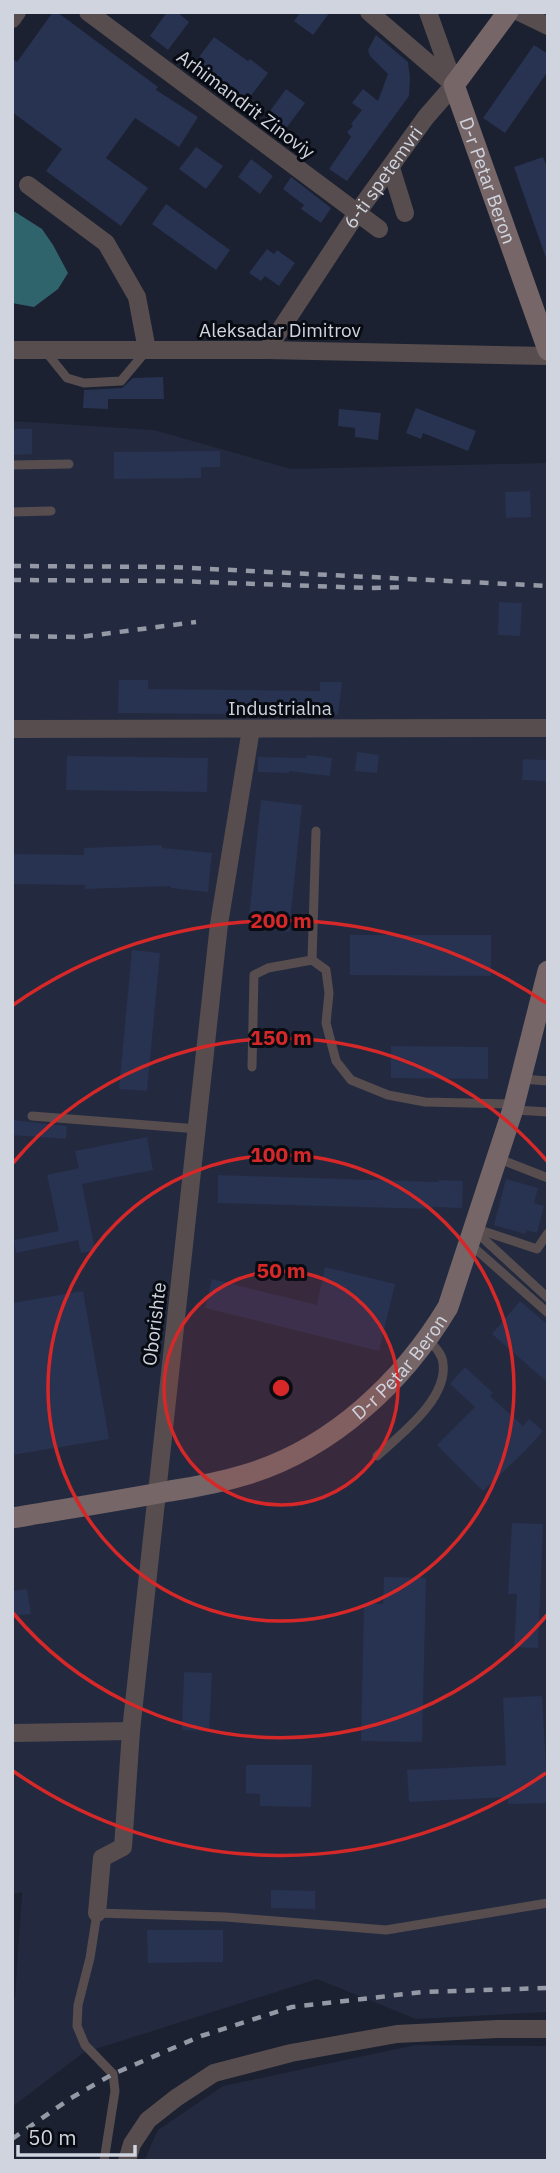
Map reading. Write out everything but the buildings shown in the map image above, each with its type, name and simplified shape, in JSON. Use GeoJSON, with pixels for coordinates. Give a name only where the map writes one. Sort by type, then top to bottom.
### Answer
{"type":"FeatureCollection","features":[{"type":"Feature","properties":{"kind":"street"},"geometry":{"type":"LineString","coordinates":[[12,19],[17,12]]}},
{"type":"Feature","properties":{"kind":"street","name":"Arhimandrit Zinoviy"},"geometry":{"type":"LineString","coordinates":[[88,12],[379,229]]}},
{"type":"Feature","properties":{"kind":"street"},"geometry":{"type":"LineString","coordinates":[[369,12],[454,85]]}},
{"type":"Feature","properties":{"kind":"street","name":"D-r Petar Beron"},"geometry":{"type":"LineString","coordinates":[[428,12],[548,350]]}},
{"type":"Feature","properties":{"kind":"street","name":"6-ti spetemvri"},"geometry":{"type":"LineString","coordinates":[[267,350],[357,213],[426,117],[454,85],[508,12]]}},
{"type":"Feature","properties":{"kind":"street"},"geometry":{"type":"LineString","coordinates":[[519,12],[548,26]]}},
{"type":"Feature","properties":{"kind":"street"},"geometry":{"type":"LineString","coordinates":[[391,168],[405,213]]}},
{"type":"Feature","properties":{"kind":"street"},"geometry":{"type":"LineString","coordinates":[[28,185],[106,243],[137,297],[147,350]]}},
{"type":"Feature","properties":{"kind":"street","name":"Aleksadar Dimitrov"},"geometry":{"type":"LineString","coordinates":[[12,350],[267,350],[548,356]]}},
{"type":"Feature","properties":{"kind":"street","name":"Industrialna"},"geometry":{"type":"LineString","coordinates":[[12,729],[548,728]]}},
{"type":"Feature","properties":{"kind":"street","name":"Oborishte"},"geometry":{"type":"LineString","coordinates":[[97,1913],[102,1858],[123,1847],[131,1731],[219,924],[250,729]]}},
{"type":"Feature","properties":{"kind":"street","name":"D-r Petar Beron"},"geometry":{"type":"LineString","coordinates":[[12,1518],[156,1494],[248,1474],[288,1459],[347,1423],[379,1393],[426,1339],[448,1307],[514,1107],[544,1000],[548,971]]}},
{"type":"Feature","properties":{"kind":"street"},"geometry":{"type":"LineString","coordinates":[[14,1733],[131,1731]]}},
{"type":"Feature","properties":{"kind":"street"},"geometry":{"type":"LineString","coordinates":[[127,2161],[132,2144],[148,2120],[214,2073],[291,2053],[397,2034],[548,2029]]}},
{"type":"Feature","properties":{"kind":"lane"},"geometry":{"type":"LineString","coordinates":[[45,350],[66,378],[84,383],[121,381],[147,350]]}},
{"type":"Feature","properties":{"kind":"lane"},"geometry":{"type":"LineString","coordinates":[[12,466],[69,464]]}},
{"type":"Feature","properties":{"kind":"lane"},"geometry":{"type":"LineString","coordinates":[[12,512],[51,511]]}},
{"type":"Feature","properties":{"kind":"lane"},"geometry":{"type":"LineString","coordinates":[[312,960],[316,831]]}},
{"type":"Feature","properties":{"kind":"lane"},"geometry":{"type":"LineString","coordinates":[[252,1067],[254,975],[268,968],[312,960],[326,970],[329,993],[326,1023],[336,1061],[351,1080],[388,1095],[425,1102],[514,1107],[548,1112]]}},
{"type":"Feature","properties":{"kind":"lane"},"geometry":{"type":"LineString","coordinates":[[521,1079],[548,1082]]}},
{"type":"Feature","properties":{"kind":"lane"},"geometry":{"type":"LineString","coordinates":[[32,1116],[198,1129]]}},
{"type":"Feature","properties":{"kind":"lane"},"geometry":{"type":"LineString","coordinates":[[498,1158],[548,1178]]}},
{"type":"Feature","properties":{"kind":"lane"},"geometry":{"type":"LineString","coordinates":[[472,1234],[537,1249],[548,1233]]}},
{"type":"Feature","properties":{"kind":"lane"},"geometry":{"type":"LineString","coordinates":[[472,1234],[548,1298]]}},
{"type":"Feature","properties":{"kind":"lane"},"geometry":{"type":"LineString","coordinates":[[472,1234],[548,1313]]}},
{"type":"Feature","properties":{"kind":"lane"},"geometry":{"type":"LineString","coordinates":[[377,1456],[425,1411],[438,1389],[443,1361],[441,1354],[426,1339]]}},
{"type":"Feature","properties":{"kind":"lane"},"geometry":{"type":"LineString","coordinates":[[104,2161],[115,2091],[113,2074],[85,2045],[77,2026],[78,2005],[90,1958],[97,1913],[226,1917],[386,1930],[548,1903]]}},
{"type":"Feature","properties":{"kind":"shaded area"},"geometry":{"type":"Polygon","coordinates":[[[12,210],[42,229],[68,273],[58,289],[34,307],[12,303],[12,210]]]}},
{"type":"Feature","properties":{"kind":"shaded area"},"geometry":{"type":"Polygon","coordinates":[[[12,421],[154,430],[291,469],[547,463],[548,2012],[416,2019],[317,1979],[83,2053],[12,2107],[12,1999],[15,1998],[22,1892],[12,1894],[12,421]]]}},
{"type":"Feature","properties":{"kind":"shaded area"},"geometry":{"type":"Polygon","coordinates":[[[415,2045],[548,2046],[548,2161],[144,2161],[158,2130],[223,2086],[415,2045]]]}},
{"type":"Feature","properties":{"kind":"railway"},"geometry":{"type":"LineString","coordinates":[[12,566],[171,567],[548,586]]}},
{"type":"Feature","properties":{"kind":"railway"},"geometry":{"type":"LineString","coordinates":[[12,580],[404,587]]}},
{"type":"Feature","properties":{"kind":"railway"},"geometry":{"type":"LineString","coordinates":[[12,636],[80,637],[196,622]]}},
{"type":"Feature","properties":{"kind":"railway"},"geometry":{"type":"LineString","coordinates":[[12,2139],[71,2098],[113,2074],[201,2036],[292,2007],[423,1992],[548,1988]]}}]}
